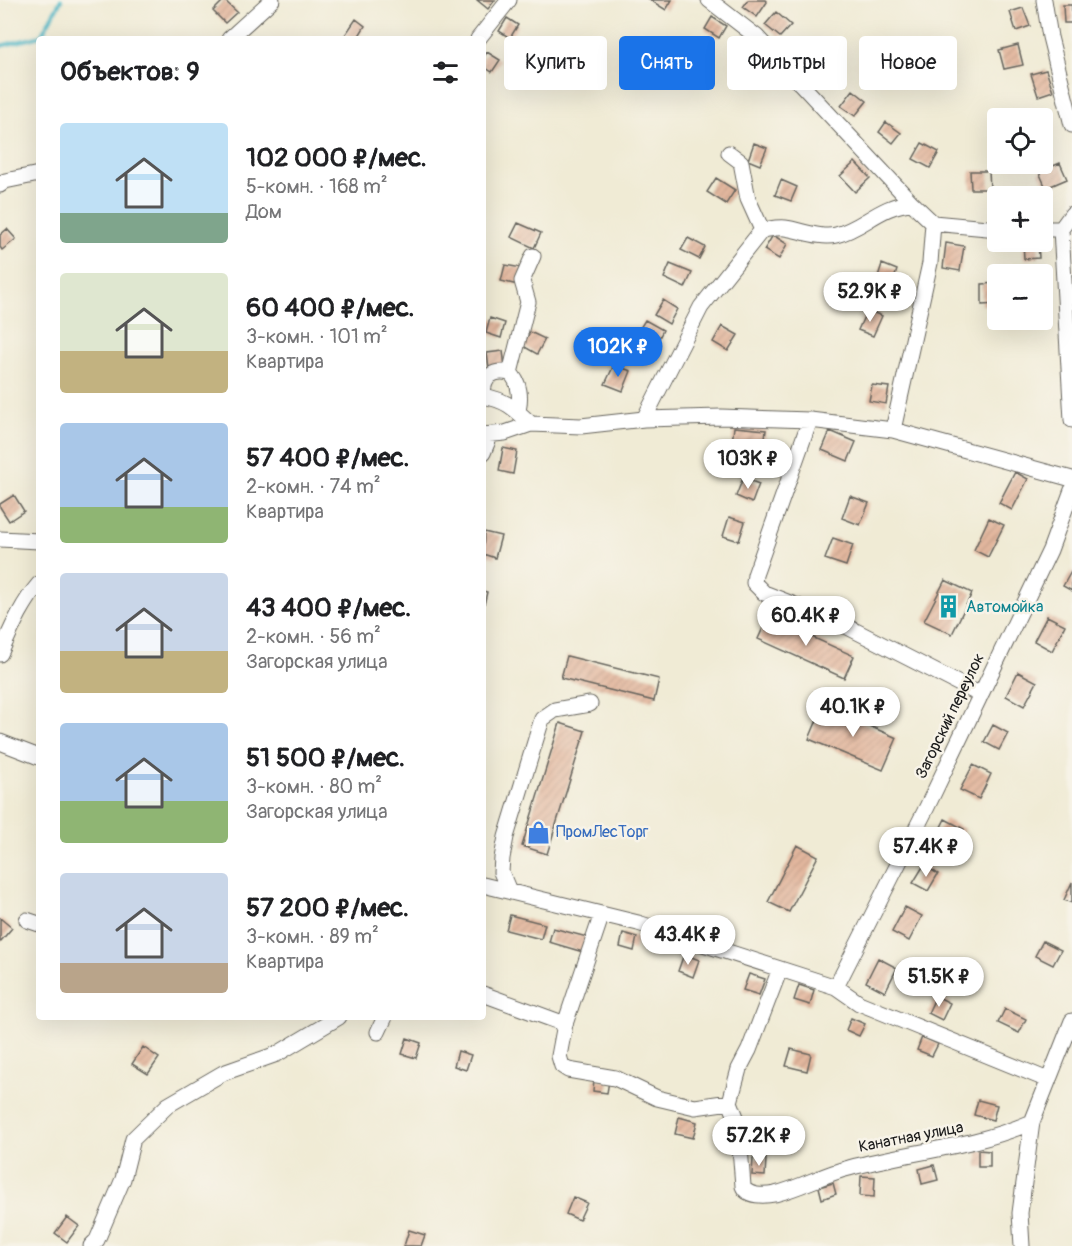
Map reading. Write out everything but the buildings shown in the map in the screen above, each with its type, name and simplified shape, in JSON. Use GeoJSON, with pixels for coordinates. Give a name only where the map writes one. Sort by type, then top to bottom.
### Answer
{"type":"FeatureCollection","features":[{"type":"Feature","properties":{"kind":"street"},"geometry":{"type":"LineString","coordinates":[[232,36],[272,0]]}},
{"type":"Feature","properties":{"kind":"street"},"geometry":{"type":"LineString","coordinates":[[480,36],[509,0]]}},
{"type":"Feature","properties":{"kind":"street"},"geometry":{"type":"LineString","coordinates":[[710,0],[757,37],[933,223],[987,228]]}},
{"type":"Feature","properties":{"kind":"street"},"geometry":{"type":"LineString","coordinates":[[1044,0],[1050,38],[1072,125]]}},
{"type":"Feature","properties":{"kind":"street"},"geometry":{"type":"LineString","coordinates":[[729,153],[741,162],[748,199],[762,230]]}},
{"type":"Feature","properties":{"kind":"street"},"geometry":{"type":"LineString","coordinates":[[0,185],[5,181],[36,175]]}},
{"type":"Feature","properties":{"kind":"street"},"geometry":{"type":"LineString","coordinates":[[644,419],[701,307],[762,230],[782,227],[816,235],[833,236],[851,230],[897,204],[912,203]]}},
{"type":"Feature","properties":{"kind":"street"},"geometry":{"type":"LineString","coordinates":[[1072,214],[1061,229],[1072,420]]}},
{"type":"Feature","properties":{"kind":"street"},"geometry":{"type":"LineString","coordinates":[[893,430],[930,263],[933,223]]}},
{"type":"Feature","properties":{"kind":"street"},"geometry":{"type":"LineString","coordinates":[[1053,229],[1061,229]]}},
{"type":"Feature","properties":{"kind":"street"},"geometry":{"type":"LineString","coordinates":[[510,373],[528,302],[522,281],[533,256]]}},
{"type":"Feature","properties":{"kind":"street"},"geometry":{"type":"LineString","coordinates":[[486,378],[492,373],[501,371],[510,373],[515,378],[520,402],[518,411]]}},
{"type":"Feature","properties":{"kind":"street"},"geometry":{"type":"LineString","coordinates":[[486,396],[502,399],[531,424]]}},
{"type":"Feature","properties":{"kind":"street"},"geometry":{"type":"LineString","coordinates":[[486,435],[505,433],[531,424],[581,426],[644,419],[721,417],[810,420],[893,430],[1072,479]]}},
{"type":"Feature","properties":{"kind":"street"},"geometry":{"type":"LineString","coordinates":[[810,420],[754,575],[754,583],[764,593],[837,622],[981,695]]}},
{"type":"Feature","properties":{"kind":"street","name":"Загорский переулок"},"geometry":{"type":"LineString","coordinates":[[836,987],[981,695],[1050,550],[1072,490]]}},
{"type":"Feature","properties":{"kind":"street"},"geometry":{"type":"LineString","coordinates":[[0,539],[36,542]]}},
{"type":"Feature","properties":{"kind":"street"},"geometry":{"type":"LineString","coordinates":[[0,654],[13,625],[36,588]]}},
{"type":"Feature","properties":{"kind":"street"},"geometry":{"type":"LineString","coordinates":[[509,891],[501,872],[504,847],[542,719],[555,710],[590,704]]}},
{"type":"Feature","properties":{"kind":"street"},"geometry":{"type":"LineString","coordinates":[[0,742],[36,756]]}},
{"type":"Feature","properties":{"kind":"street"},"geometry":{"type":"LineString","coordinates":[[486,886],[638,923],[836,987],[860,1003],[1048,1080]]}},
{"type":"Feature","properties":{"kind":"street"},"geometry":{"type":"LineString","coordinates":[[602,914],[565,1024],[559,1056],[562,1066],[568,1070],[615,1078],[657,1098],[695,1107],[730,1102],[739,1069],[749,1050],[780,969]]}},
{"type":"Feature","properties":{"kind":"street"},"geometry":{"type":"LineString","coordinates":[[486,995],[565,1024]]}},
{"type":"Feature","properties":{"kind":"street"},"geometry":{"type":"LineString","coordinates":[[91,1246],[97,1240],[123,1179],[133,1139],[168,1105],[224,1073],[278,1054],[334,1020]]}},
{"type":"Feature","properties":{"kind":"street"},"geometry":{"type":"LineString","coordinates":[[378,1032],[384,1020]]}},
{"type":"Feature","properties":{"kind":"street"},"geometry":{"type":"LineString","coordinates":[[1022,1246],[1020,1213],[1032,1122],[1072,1021]]}},
{"type":"Feature","properties":{"kind":"street","name":"Канатная улица"},"geometry":{"type":"LineString","coordinates":[[730,1102],[738,1122],[743,1186],[745,1191],[751,1194],[774,1194],[849,1168],[969,1144],[1032,1122]]}},
{"type":"Feature","properties":{"kind":"waterway"},"geometry":{"type":"LineString","coordinates":[[41,36],[61,0]]}},
{"type":"Feature","properties":{"kind":"waterway"},"geometry":{"type":"LineString","coordinates":[[0,46],[36,37]]}},
{"type":"Feature","properties":{"kind":"place","name":"Автомойка"},"geometry":{"type":"Point","coordinates":[948,607]}},
{"type":"Feature","properties":{"kind":"place","name":"ПромЛесТорг"},"geometry":{"type":"Point","coordinates":[538,832]}}]}
